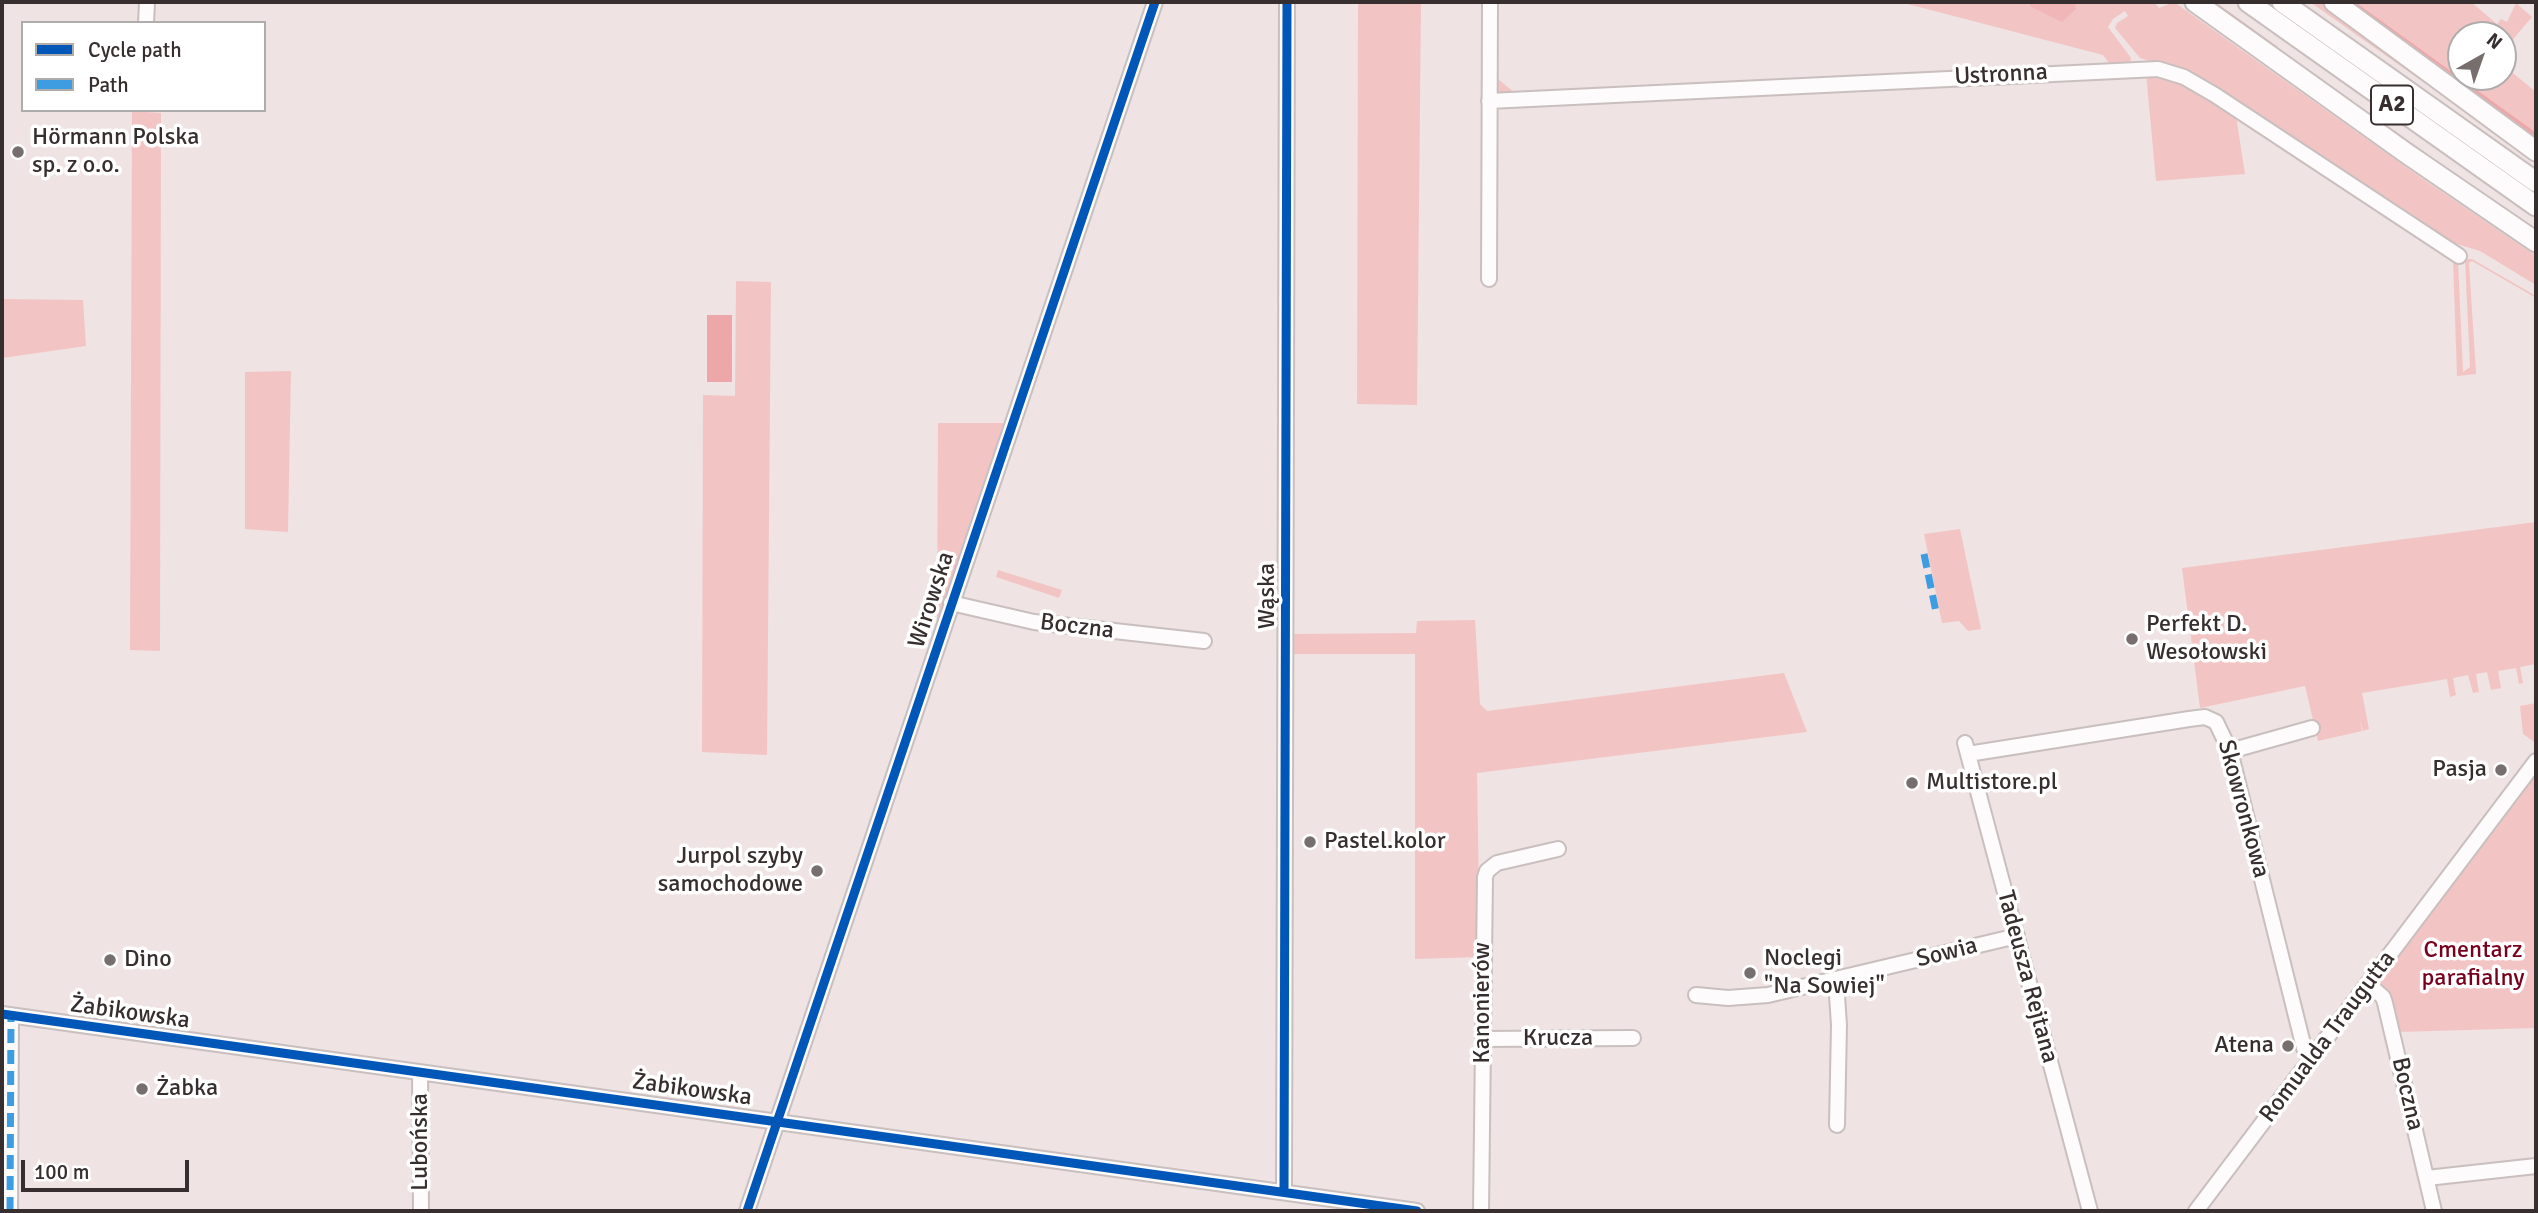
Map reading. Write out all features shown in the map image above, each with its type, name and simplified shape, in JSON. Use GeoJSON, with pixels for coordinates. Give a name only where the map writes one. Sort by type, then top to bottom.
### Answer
{"type":"FeatureCollection","features":[{"type":"Feature","properties":{"kind":"highway"},"geometry":{"type":"LineString","coordinates":[[2195,2],[2395,146],[2536,242]]}},
{"type":"Feature","properties":{"kind":"highway","name":"A2"},"geometry":{"type":"LineString","coordinates":[[2248,2],[2536,206]]}},
{"type":"Feature","properties":{"kind":"highway","name":"A2"},"geometry":{"type":"LineString","coordinates":[[2281,2],[2536,182]]}},
{"type":"Feature","properties":{"kind":"highway"},"geometry":{"type":"LineString","coordinates":[[2334,2],[2536,151]]}},
{"type":"Feature","properties":{"kind":"street"},"geometry":{"type":"LineString","coordinates":[[146,21],[147,2]]}},
{"type":"Feature","properties":{"kind":"street","name":"Wirowska"},"geometry":{"type":"LineString","coordinates":[[747,1211],[1155,2]]}},
{"type":"Feature","properties":{"kind":"street","name":"Wąska"},"geometry":{"type":"LineString","coordinates":[[1284,1192],[1287,2]]}},
{"type":"Feature","properties":{"kind":"street"},"geometry":{"type":"LineString","coordinates":[[1489,279],[1490,2]]}},
{"type":"Feature","properties":{"kind":"street","name":"Ustronna"},"geometry":{"type":"LineString","coordinates":[[1489,102],[2158,68],[2184,77],[2216,95],[2459,256]]}},
{"type":"Feature","properties":{"kind":"street","name":"Boczna"},"geometry":{"type":"LineString","coordinates":[[951,603],[1034,622],[1204,641]]}},
{"type":"Feature","properties":{"kind":"street","name":"Skowronkowa"},"geometry":{"type":"LineString","coordinates":[[1966,748],[2205,717],[2221,728],[2230,751],[2304,1048],[2312,1059]]}},
{"type":"Feature","properties":{"kind":"street"},"geometry":{"type":"LineString","coordinates":[[2230,751],[2312,728]]}},
{"type":"Feature","properties":{"kind":"street","name":"Tadeusza Rejtana"},"geometry":{"type":"LineString","coordinates":[[1966,748],[2090,1211]]}},
{"type":"Feature","properties":{"kind":"street","name":"Romualda Traugutta"},"geometry":{"type":"LineString","coordinates":[[2196,1211],[2536,761]]}},
{"type":"Feature","properties":{"kind":"street","name":"Kanonierów"},"geometry":{"type":"LineString","coordinates":[[1481,1211],[1487,871],[1497,863],[1558,849]]}},
{"type":"Feature","properties":{"kind":"street","name":"Sowia"},"geometry":{"type":"LineString","coordinates":[[1696,995],[1755,997],[1836,981],[2017,936]]}},
{"type":"Feature","properties":{"kind":"street"},"geometry":{"type":"LineString","coordinates":[[1836,981],[1839,1026],[1837,1125]]}},
{"type":"Feature","properties":{"kind":"street","name":"Boczna"},"geometry":{"type":"LineString","coordinates":[[2368,984],[2384,1000],[2434,1211]]}},
{"type":"Feature","properties":{"kind":"street"},"geometry":{"type":"LineString","coordinates":[[7,1015],[10,1211]]}},
{"type":"Feature","properties":{"kind":"street","name":"Żabikowska"},"geometry":{"type":"LineString","coordinates":[[7,1015],[1418,1211]]}},
{"type":"Feature","properties":{"kind":"street","name":"Krucza"},"geometry":{"type":"LineString","coordinates":[[1483,1039],[1633,1038]]}},
{"type":"Feature","properties":{"kind":"street","name":"Lubońska"},"geometry":{"type":"LineString","coordinates":[[420,1072],[421,1211]]}},
{"type":"Feature","properties":{"kind":"street"},"geometry":{"type":"LineString","coordinates":[[2427,1178],[2536,1166]]}},
{"type":"Feature","properties":{"kind":"green space"},"geometry":{"type":"Polygon","coordinates":[[[1358,2],[1421,2],[1417,405],[1357,404],[1358,2]]]}},
{"type":"Feature","properties":{"kind":"green space"},"geometry":{"type":"Polygon","coordinates":[[[1494,2],[1498,2],[1498,79],[1515,93],[2109,63],[2103,55],[1900,2],[2154,2],[2159,8],[2174,2],[2536,256],[2536,285],[2480,251],[2447,241],[2164,65],[2140,58],[2115,28],[2117,23],[2128,16],[2125,11],[2113,19],[2108,27],[2131,58],[2130,63],[1504,95],[1496,89],[1494,2]]]}},
{"type":"Feature","properties":{"kind":"green space"},"geometry":{"type":"Polygon","coordinates":[[[2310,2],[2324,2],[2460,99],[2531,158],[2310,2]]]}},
{"type":"Feature","properties":{"kind":"green space"},"geometry":{"type":"Polygon","coordinates":[[[2347,2],[2471,2],[2493,21],[2447,21],[2447,74],[2347,2]]]}},
{"type":"Feature","properties":{"kind":"green space"},"geometry":{"type":"Polygon","coordinates":[[[2516,3],[2532,17],[2517,35],[2517,21],[2507,21],[2516,3]]]}},
{"type":"Feature","properties":{"kind":"green space"},"geometry":{"type":"Polygon","coordinates":[[[2146,73],[2187,84],[2236,116],[2245,174],[2156,181],[2146,73]]]}},
{"type":"Feature","properties":{"kind":"green space"},"geometry":{"type":"Polygon","coordinates":[[[2517,76],[2536,92],[2536,139],[2470,91],[2517,91],[2517,76]]]}},
{"type":"Feature","properties":{"kind":"green space"},"geometry":{"type":"Polygon","coordinates":[[[132,112],[146,112],[161,113],[160,651],[130,650],[132,112]]]}},
{"type":"Feature","properties":{"kind":"green space"},"geometry":{"type":"Polygon","coordinates":[[[2337,178],[2458,262],[2463,372],[2470,367],[2465,259],[2472,259],[2536,296],[2472,261],[2469,263],[2476,374],[2457,376],[2453,259],[2333,181],[2337,178]]]}},
{"type":"Feature","properties":{"kind":"green space"},"geometry":{"type":"Polygon","coordinates":[[[736,281],[771,282],[767,755],[702,752],[703,395],[735,396],[736,281]]]}},
{"type":"Feature","properties":{"kind":"green space"},"geometry":{"type":"Polygon","coordinates":[[[2,299],[83,300],[86,346],[2,358],[2,299]]]}},
{"type":"Feature","properties":{"kind":"green space"},"geometry":{"type":"Polygon","coordinates":[[[291,371],[288,532],[245,529],[245,372],[291,371]]]}},
{"type":"Feature","properties":{"kind":"green space"},"geometry":{"type":"Polygon","coordinates":[[[938,423],[1005,423],[937,626],[938,423]]]}},
{"type":"Feature","properties":{"kind":"green space"},"geometry":{"type":"Polygon","coordinates":[[[2536,522],[2536,664],[2520,667],[2523,683],[2519,684],[2516,668],[2498,671],[2501,688],[2491,690],[2487,672],[2476,674],[2479,692],[2473,693],[2468,675],[2453,678],[2456,695],[2450,697],[2447,679],[2362,693],[2369,729],[2363,731],[2360,720],[2362,731],[2318,741],[2305,686],[2200,708],[2182,568],[2536,522]]]}},
{"type":"Feature","properties":{"kind":"green space"},"geometry":{"type":"Polygon","coordinates":[[[1960,529],[1981,629],[1968,631],[1959,621],[1942,623],[1924,534],[1960,529]]]}},
{"type":"Feature","properties":{"kind":"green space"},"geometry":{"type":"Polygon","coordinates":[[[998,570],[1062,590],[1059,598],[996,577],[998,570]]]}},
{"type":"Feature","properties":{"kind":"green space"},"geometry":{"type":"Polygon","coordinates":[[[1475,620],[1480,704],[1487,711],[1784,673],[1807,732],[1477,773],[1480,957],[1415,959],[1415,654],[1294,654],[1294,634],[1416,633],[1417,621],[1475,620]]]}},
{"type":"Feature","properties":{"kind":"green space"},"geometry":{"type":"Polygon","coordinates":[[[2536,703],[2536,743],[2523,734],[2520,706],[2536,703]]]}},
{"type":"Feature","properties":{"kind":"green space","name":"Cmentarz parafialny"},"geometry":{"type":"Polygon","coordinates":[[[2536,775],[2536,1028],[2398,1032],[2387,990],[2375,985],[2536,775]]]}},
{"type":"Feature","properties":{"kind":"shaded area"},"geometry":{"type":"Polygon","coordinates":[[[2030,2],[2074,2],[2076,9],[2062,22],[2030,6],[2030,2]]]}},
{"type":"Feature","properties":{"kind":"shaded area"},"geometry":{"type":"Polygon","coordinates":[[[707,315],[732,315],[732,382],[707,382],[707,315]]]}},
{"type":"Feature","properties":{"kind":"waterway"},"geometry":{"type":"LineString","coordinates":[[2212,2],[2276,48]]}},
{"type":"Feature","properties":{"kind":"waterway"},"geometry":{"type":"LineString","coordinates":[[2352,2],[2536,135]]}},
{"type":"Feature","properties":{"kind":"waterway"},"geometry":{"type":"LineString","coordinates":[[2390,130],[2424,154]]}},
{"type":"Feature","properties":{"kind":"marked path"},"geometry":{"type":"LineString","coordinates":[[1924,554],[1936,612]]}},
{"type":"Feature","properties":{"kind":"marked path"},"geometry":{"type":"LineString","coordinates":[[10,1211],[11,1016]]}},
{"type":"Feature","properties":{"kind":"cycle path"},"geometry":{"type":"LineString","coordinates":[[747,1211],[1155,2]]}},
{"type":"Feature","properties":{"kind":"cycle path"},"geometry":{"type":"LineString","coordinates":[[1284,1192],[1287,2]]}},
{"type":"Feature","properties":{"kind":"cycle path"},"geometry":{"type":"LineString","coordinates":[[2,1014],[1417,1211]]}},
{"type":"Feature","properties":{"kind":"place","name":"Hörmann Polska sp. z o.o."},"geometry":{"type":"Point","coordinates":[18,152]}},
{"type":"Feature","properties":{"kind":"place","name":"Perfekt D. Wesołowski"},"geometry":{"type":"Point","coordinates":[2132,639]}},
{"type":"Feature","properties":{"kind":"place","name":"Pasja"},"geometry":{"type":"Point","coordinates":[2501,770]}},
{"type":"Feature","properties":{"kind":"place","name":"Multistore.pl"},"geometry":{"type":"Point","coordinates":[1912,783]}},
{"type":"Feature","properties":{"kind":"place","name":"Pastel.kolor"},"geometry":{"type":"Point","coordinates":[1310,842]}},
{"type":"Feature","properties":{"kind":"place","name":"Jurpol szyby samochodowe"},"geometry":{"type":"Point","coordinates":[817,871]}},
{"type":"Feature","properties":{"kind":"place","name":"Dino"},"geometry":{"type":"Point","coordinates":[110,960]}},
{"type":"Feature","properties":{"kind":"place","name":"Noclegi \"Na Sowiej\""},"geometry":{"type":"Point","coordinates":[1750,973]}},
{"type":"Feature","properties":{"kind":"place","name":"Atena"},"geometry":{"type":"Point","coordinates":[2288,1046]}},
{"type":"Feature","properties":{"kind":"place","name":"Żabka"},"geometry":{"type":"Point","coordinates":[142,1089]}}]}
